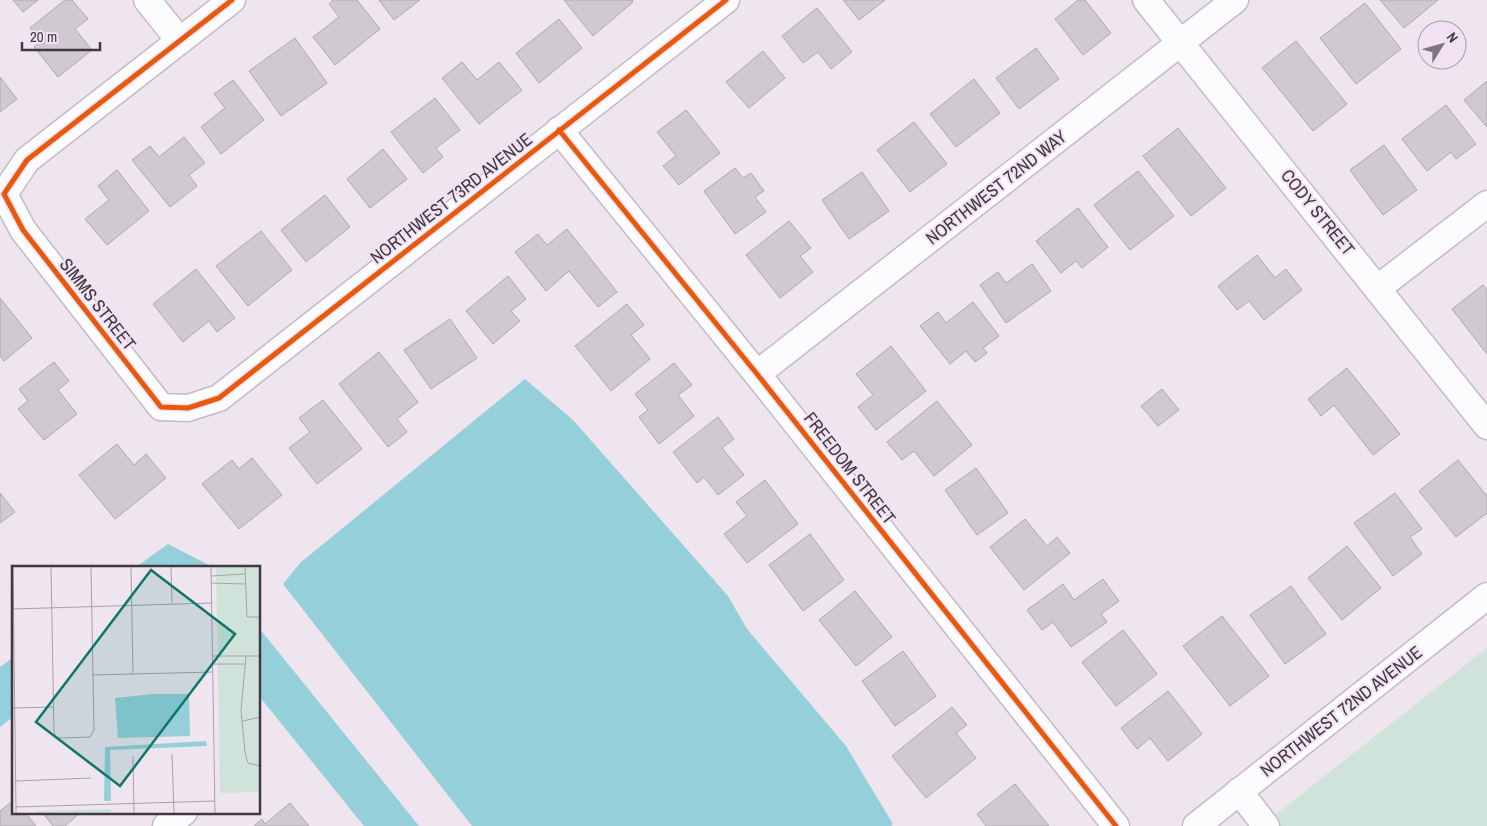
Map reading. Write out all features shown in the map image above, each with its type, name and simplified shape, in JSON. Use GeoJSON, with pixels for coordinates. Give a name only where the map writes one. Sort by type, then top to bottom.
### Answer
{"type":"FeatureCollection","features":[{"type":"Feature","properties":{"kind":"street"},"geometry":{"type":"LineString","coordinates":[[146,0],[180,41],[232,0]]}},
{"type":"Feature","properties":{"kind":"street","name":"NORTHWEST 73RD AVENUE"},"geometry":{"type":"LineString","coordinates":[[188,408],[219,398],[726,0]]}},
{"type":"Feature","properties":{"kind":"street","name":"CODY STREET"},"geometry":{"type":"LineString","coordinates":[[1146,0],[1182,42],[1487,426]]}},
{"type":"Feature","properties":{"kind":"street","name":"NORTHWEST 72ND WAY"},"geometry":{"type":"LineString","coordinates":[[758,374],[1235,0]]}},
{"type":"Feature","properties":{"kind":"street","name":"SIMMS STREET"},"geometry":{"type":"LineString","coordinates":[[180,41],[27,160],[4,194],[23,230],[161,407],[188,408]]}},
{"type":"Feature","properties":{"kind":"street","name":"FREEDOM STREET"},"geometry":{"type":"LineString","coordinates":[[559,130],[758,374],[1116,826]]}},
{"type":"Feature","properties":{"kind":"street"},"geometry":{"type":"LineString","coordinates":[[1378,288],[1487,204]]}},
{"type":"Feature","properties":{"kind":"street","name":"NORTHWEST 72ND AVENUE"},"geometry":{"type":"LineString","coordinates":[[1196,826],[1487,596]]}},
{"type":"Feature","properties":{"kind":"street"},"geometry":{"type":"LineString","coordinates":[[1239,791],[1266,826]]}},
{"type":"Feature","properties":{"kind":"street"},"geometry":{"type":"LineString","coordinates":[[166,826],[181,814]]}},
{"type":"Feature","properties":{"kind":"green space"},"geometry":{"type":"Polygon","coordinates":[[[1487,648],[1487,826],[1261,826],[1284,808],[1487,648]]]}},
{"type":"Feature","properties":{"kind":"water"},"geometry":{"type":"Polygon","coordinates":[[[525,379],[573,420],[728,596],[747,629],[846,746],[893,824],[891,826],[472,826],[283,584],[300,563],[525,379]]]}},
{"type":"Feature","properties":{"kind":"water"},"geometry":{"type":"Polygon","coordinates":[[[168,544],[208,566],[137,566],[168,544]]]}},
{"type":"Feature","properties":{"kind":"water"},"geometry":{"type":"Polygon","coordinates":[[[260,629],[419,826],[364,826],[260,697],[260,629]]]}},
{"type":"Feature","properties":{"kind":"water"},"geometry":{"type":"Polygon","coordinates":[[[12,658],[12,718],[0,727],[0,667],[12,658]]]}},
{"type":"Feature","properties":{"kind":"building"},"geometry":{"type":"Polygon","coordinates":[[[13,0],[38,0],[23,12],[13,0]]]}},
{"type":"Feature","properties":{"kind":"building"},"geometry":{"type":"Polygon","coordinates":[[[65,0],[72,0],[88,19],[75,29],[92,50],[58,77],[34,47],[41,42],[30,28],[65,0]]]}},
{"type":"Feature","properties":{"kind":"building"},"geometry":{"type":"Polygon","coordinates":[[[333,0],[357,0],[380,29],[335,65],[313,37],[339,17],[329,4],[333,0]]]}},
{"type":"Feature","properties":{"kind":"building"},"geometry":{"type":"Polygon","coordinates":[[[379,0],[420,0],[394,20],[379,0]]]}},
{"type":"Feature","properties":{"kind":"building"},"geometry":{"type":"Polygon","coordinates":[[[564,0],[632,0],[633,2],[593,36],[564,0]]]}},
{"type":"Feature","properties":{"kind":"building"},"geometry":{"type":"Polygon","coordinates":[[[843,0],[885,0],[859,20],[843,0]]]}},
{"type":"Feature","properties":{"kind":"building"},"geometry":{"type":"Polygon","coordinates":[[[1078,0],[1085,0],[1111,33],[1083,55],[1055,19],[1078,0]]]}},
{"type":"Feature","properties":{"kind":"building"},"geometry":{"type":"Polygon","coordinates":[[[1380,0],[1438,0],[1404,28],[1380,0]]]}},
{"type":"Feature","properties":{"kind":"building"},"geometry":{"type":"Polygon","coordinates":[[[1365,3],[1401,49],[1356,84],[1320,38],[1365,3]]]}},
{"type":"Feature","properties":{"kind":"building"},"geometry":{"type":"Polygon","coordinates":[[[817,8],[852,52],[831,69],[818,52],[803,63],[782,36],[817,8]]]}},
{"type":"Feature","properties":{"kind":"building"},"geometry":{"type":"Polygon","coordinates":[[[559,19],[582,48],[539,83],[516,53],[559,19]]]}},
{"type":"Feature","properties":{"kind":"building"},"geometry":{"type":"Polygon","coordinates":[[[295,38],[327,83],[281,116],[249,71],[295,38]]]}},
{"type":"Feature","properties":{"kind":"building"},"geometry":{"type":"Polygon","coordinates":[[[1296,41],[1347,104],[1313,131],[1262,68],[1296,41]]]}},
{"type":"Feature","properties":{"kind":"building"},"geometry":{"type":"Polygon","coordinates":[[[1036,48],[1059,79],[1019,109],[996,78],[1036,48]]]}},
{"type":"Feature","properties":{"kind":"building"},"geometry":{"type":"Polygon","coordinates":[[[763,51],[785,78],[749,108],[726,82],[763,51]]]}},
{"type":"Feature","properties":{"kind":"building"},"geometry":{"type":"Polygon","coordinates":[[[462,62],[477,80],[499,62],[522,90],[479,124],[442,78],[462,62]]]}},
{"type":"Feature","properties":{"kind":"building"},"geometry":{"type":"Polygon","coordinates":[[[0,77],[17,99],[0,112],[0,77]]]}},
{"type":"Feature","properties":{"kind":"building"},"geometry":{"type":"Polygon","coordinates":[[[974,79],[1000,113],[956,147],[930,114],[974,79]]]}},
{"type":"Feature","properties":{"kind":"building"},"geometry":{"type":"Polygon","coordinates":[[[233,80],[264,120],[221,154],[201,127],[225,108],[214,94],[233,80]]]}},
{"type":"Feature","properties":{"kind":"building"},"geometry":{"type":"Polygon","coordinates":[[[1487,81],[1487,127],[1464,100],[1487,81]]]}},
{"type":"Feature","properties":{"kind":"building"},"geometry":{"type":"Polygon","coordinates":[[[435,98],[460,130],[436,148],[443,157],[423,173],[391,132],[435,98]]]}},
{"type":"Feature","properties":{"kind":"building"},"geometry":{"type":"Polygon","coordinates":[[[1446,105],[1476,144],[1456,159],[1451,152],[1427,171],[1402,139],[1446,105]]]}},
{"type":"Feature","properties":{"kind":"building"},"geometry":{"type":"Polygon","coordinates":[[[686,110],[720,153],[679,185],[663,166],[676,156],[657,132],[686,110]]]}},
{"type":"Feature","properties":{"kind":"building"},"geometry":{"type":"Polygon","coordinates":[[[914,122],[947,164],[910,192],[877,150],[914,122]]]}},
{"type":"Feature","properties":{"kind":"building"},"geometry":{"type":"Polygon","coordinates":[[[1178,128],[1226,188],[1191,216],[1143,156],[1178,128]]]}},
{"type":"Feature","properties":{"kind":"building"},"geometry":{"type":"Polygon","coordinates":[[[184,137],[205,163],[189,175],[197,186],[170,207],[132,160],[150,146],[159,157],[184,137]]]}},
{"type":"Feature","properties":{"kind":"building"},"geometry":{"type":"Polygon","coordinates":[[[1384,145],[1417,190],[1383,215],[1350,170],[1384,145]]]}},
{"type":"Feature","properties":{"kind":"building"},"geometry":{"type":"Polygon","coordinates":[[[383,149],[407,179],[370,208],[347,179],[383,149]]]}},
{"type":"Feature","properties":{"kind":"building"},"geometry":{"type":"Polygon","coordinates":[[[735,168],[743,178],[751,173],[764,191],[755,197],[766,212],[735,234],[704,191],[735,168]]]}},
{"type":"Feature","properties":{"kind":"building"},"geometry":{"type":"Polygon","coordinates":[[[117,170],[149,211],[107,245],[85,219],[109,200],[98,186],[117,170]]]}},
{"type":"Feature","properties":{"kind":"building"},"geometry":{"type":"Polygon","coordinates":[[[1138,171],[1174,216],[1130,250],[1094,205],[1138,171]]]}},
{"type":"Feature","properties":{"kind":"building"},"geometry":{"type":"Polygon","coordinates":[[[862,172],[889,211],[849,239],[822,200],[862,172]]]}},
{"type":"Feature","properties":{"kind":"building"},"geometry":{"type":"Polygon","coordinates":[[[325,195],[350,227],[306,262],[281,230],[325,195]]]}},
{"type":"Feature","properties":{"kind":"building"},"geometry":{"type":"Polygon","coordinates":[[[1078,208],[1108,247],[1082,268],[1076,261],[1061,273],[1036,241],[1078,208]]]}},
{"type":"Feature","properties":{"kind":"building"},"geometry":{"type":"Polygon","coordinates":[[[789,221],[811,248],[800,256],[813,272],[780,298],[746,255],[789,221]]]}},
{"type":"Feature","properties":{"kind":"building"},"geometry":{"type":"Polygon","coordinates":[[[567,229],[617,292],[598,307],[569,271],[546,291],[515,252],[538,234],[547,245],[567,229]]]}},
{"type":"Feature","properties":{"kind":"building"},"geometry":{"type":"Polygon","coordinates":[[[261,231],[292,270],[248,306],[216,266],[261,231]]]}},
{"type":"Feature","properties":{"kind":"building"},"geometry":{"type":"Polygon","coordinates":[[[1257,255],[1275,278],[1286,269],[1302,290],[1264,320],[1249,301],[1237,310],[1218,286],[1257,255]]]}},
{"type":"Feature","properties":{"kind":"building"},"geometry":{"type":"Polygon","coordinates":[[[1032,264],[1051,291],[1006,323],[980,285],[998,272],[1006,283],[1032,264]]]}},
{"type":"Feature","properties":{"kind":"building"},"geometry":{"type":"Polygon","coordinates":[[[196,269],[235,318],[217,332],[209,321],[183,342],[153,304],[196,269]]]}},
{"type":"Feature","properties":{"kind":"building"},"geometry":{"type":"Polygon","coordinates":[[[508,276],[526,299],[511,311],[520,321],[493,344],[466,311],[508,276]]]}},
{"type":"Feature","properties":{"kind":"building"},"geometry":{"type":"Polygon","coordinates":[[[1483,285],[1487,290],[1487,354],[1452,309],[1483,285]]]}},
{"type":"Feature","properties":{"kind":"building"},"geometry":{"type":"Polygon","coordinates":[[[0,298],[32,338],[4,361],[0,356],[0,298]]]}},
{"type":"Feature","properties":{"kind":"building"},"geometry":{"type":"Polygon","coordinates":[[[973,302],[999,336],[983,348],[987,353],[975,362],[966,351],[950,364],[920,326],[938,312],[946,323],[973,302]]]}},
{"type":"Feature","properties":{"kind":"building"},"geometry":{"type":"Polygon","coordinates":[[[627,304],[644,325],[631,335],[650,359],[611,391],[575,346],[627,304]]]}},
{"type":"Feature","properties":{"kind":"building"},"geometry":{"type":"Polygon","coordinates":[[[450,319],[477,358],[431,389],[404,350],[450,319]]]}},
{"type":"Feature","properties":{"kind":"building"},"geometry":{"type":"Polygon","coordinates":[[[891,346],[926,391],[876,430],[858,407],[873,395],[856,374],[891,346]]]}},
{"type":"Feature","properties":{"kind":"building"},"geometry":{"type":"Polygon","coordinates":[[[379,352],[418,402],[397,419],[407,432],[388,447],[339,384],[379,352]]]}},
{"type":"Feature","properties":{"kind":"building"},"geometry":{"type":"Polygon","coordinates":[[[54,362],[69,381],[58,390],[77,414],[44,440],[18,409],[28,401],[19,389],[54,362]]]}},
{"type":"Feature","properties":{"kind":"building"},"geometry":{"type":"Polygon","coordinates":[[[674,363],[692,385],[678,395],[694,416],[659,444],[639,417],[648,410],[635,394],[674,363]]]}},
{"type":"Feature","properties":{"kind":"building"},"geometry":{"type":"Polygon","coordinates":[[[1347,368],[1400,434],[1373,455],[1334,405],[1321,416],[1308,399],[1347,368]]]}},
{"type":"Feature","properties":{"kind":"building"},"geometry":{"type":"Polygon","coordinates":[[[1162,389],[1179,410],[1158,426],[1141,406],[1162,389]]]}},
{"type":"Feature","properties":{"kind":"building"},"geometry":{"type":"Polygon","coordinates":[[[323,400],[362,449],[317,484],[289,448],[310,432],[299,418],[323,400]]]}},
{"type":"Feature","properties":{"kind":"building"},"geometry":{"type":"Polygon","coordinates":[[[937,401],[972,445],[934,476],[914,451],[902,460],[887,442],[937,401]]]}},
{"type":"Feature","properties":{"kind":"building"},"geometry":{"type":"Polygon","coordinates":[[[718,417],[734,439],[722,448],[744,475],[718,495],[704,477],[697,483],[673,452],[718,417]]]}},
{"type":"Feature","properties":{"kind":"building"},"geometry":{"type":"Polygon","coordinates":[[[117,444],[134,465],[146,454],[166,478],[115,519],[79,475],[117,444]]]}},
{"type":"Feature","properties":{"kind":"building"},"geometry":{"type":"Polygon","coordinates":[[[252,458],[282,495],[239,529],[202,484],[232,460],[239,469],[252,458]]]}},
{"type":"Feature","properties":{"kind":"building"},"geometry":{"type":"Polygon","coordinates":[[[1458,460],[1487,496],[1487,513],[1456,537],[1419,491],[1458,460]]]}},
{"type":"Feature","properties":{"kind":"building"},"geometry":{"type":"Polygon","coordinates":[[[976,468],[1008,513],[977,535],[945,490],[976,468]]]}},
{"type":"Feature","properties":{"kind":"building"},"geometry":{"type":"Polygon","coordinates":[[[765,480],[798,524],[747,563],[724,534],[747,516],[736,502],[765,480]]]}},
{"type":"Feature","properties":{"kind":"building"},"geometry":{"type":"Polygon","coordinates":[[[0,493],[15,512],[0,523],[0,493]]]}},
{"type":"Feature","properties":{"kind":"building"},"geometry":{"type":"Polygon","coordinates":[[[1395,493],[1422,529],[1410,537],[1422,554],[1393,576],[1354,523],[1395,493]]]}},
{"type":"Feature","properties":{"kind":"building"},"geometry":{"type":"Polygon","coordinates":[[[1025,519],[1047,546],[1057,537],[1070,553],[1024,590],[990,547],[1025,519]]]}},
{"type":"Feature","properties":{"kind":"building"},"geometry":{"type":"Polygon","coordinates":[[[810,534],[844,580],[803,611],[769,565],[810,534]]]}},
{"type":"Feature","properties":{"kind":"building"},"geometry":{"type":"Polygon","coordinates":[[[1347,546],[1381,588],[1342,620],[1308,578],[1347,546]]]}},
{"type":"Feature","properties":{"kind":"building"},"geometry":{"type":"Polygon","coordinates":[[[1103,579],[1119,601],[1101,614],[1107,622],[1071,647],[1053,622],[1042,630],[1027,610],[1063,584],[1074,600],[1103,579]]]}},
{"type":"Feature","properties":{"kind":"building"},"geometry":{"type":"Polygon","coordinates":[[[1291,586],[1326,634],[1285,664],[1250,615],[1291,586]]]}},
{"type":"Feature","properties":{"kind":"building"},"geometry":{"type":"Polygon","coordinates":[[[855,591],[892,637],[856,666],[819,620],[855,591]]]}},
{"type":"Feature","properties":{"kind":"building"},"geometry":{"type":"Polygon","coordinates":[[[1222,616],[1269,676],[1230,706],[1183,646],[1222,616]]]}},
{"type":"Feature","properties":{"kind":"building"},"geometry":{"type":"Polygon","coordinates":[[[1123,630],[1157,674],[1116,706],[1082,662],[1123,630]]]}},
{"type":"Feature","properties":{"kind":"building"},"geometry":{"type":"Polygon","coordinates":[[[903,651],[936,696],[895,726],[862,681],[903,651]]]}},
{"type":"Feature","properties":{"kind":"building"},"geometry":{"type":"Polygon","coordinates":[[[1168,691],[1202,734],[1168,761],[1150,738],[1137,749],[1121,728],[1168,691]]]}},
{"type":"Feature","properties":{"kind":"building"},"geometry":{"type":"Polygon","coordinates":[[[952,707],[967,725],[956,733],[976,758],[926,798],[892,756],[952,707]]]}},
{"type":"Feature","properties":{"kind":"building"},"geometry":{"type":"Polygon","coordinates":[[[1015,784],[1049,826],[986,826],[977,814],[1015,784]]]}},
{"type":"Feature","properties":{"kind":"building"},"geometry":{"type":"Polygon","coordinates":[[[12,802],[12,814],[27,814],[36,826],[0,826],[0,811],[12,802]]]}},
{"type":"Feature","properties":{"kind":"building"},"geometry":{"type":"Polygon","coordinates":[[[290,803],[309,826],[254,826],[262,819],[265,824],[290,803]]]}},
{"type":"Feature","properties":{"kind":"building"},"geometry":{"type":"Polygon","coordinates":[[[44,814],[79,814],[65,826],[53,826],[44,814]]]}},
{"type":"Feature","properties":{"kind":"cycle path"},"geometry":{"type":"LineString","coordinates":[[232,0],[27,160],[4,194],[23,230],[161,407],[188,408],[219,398],[726,0]]}},
{"type":"Feature","properties":{"kind":"cycle path"},"geometry":{"type":"LineString","coordinates":[[559,130],[757,374],[1116,826]]}}]}
